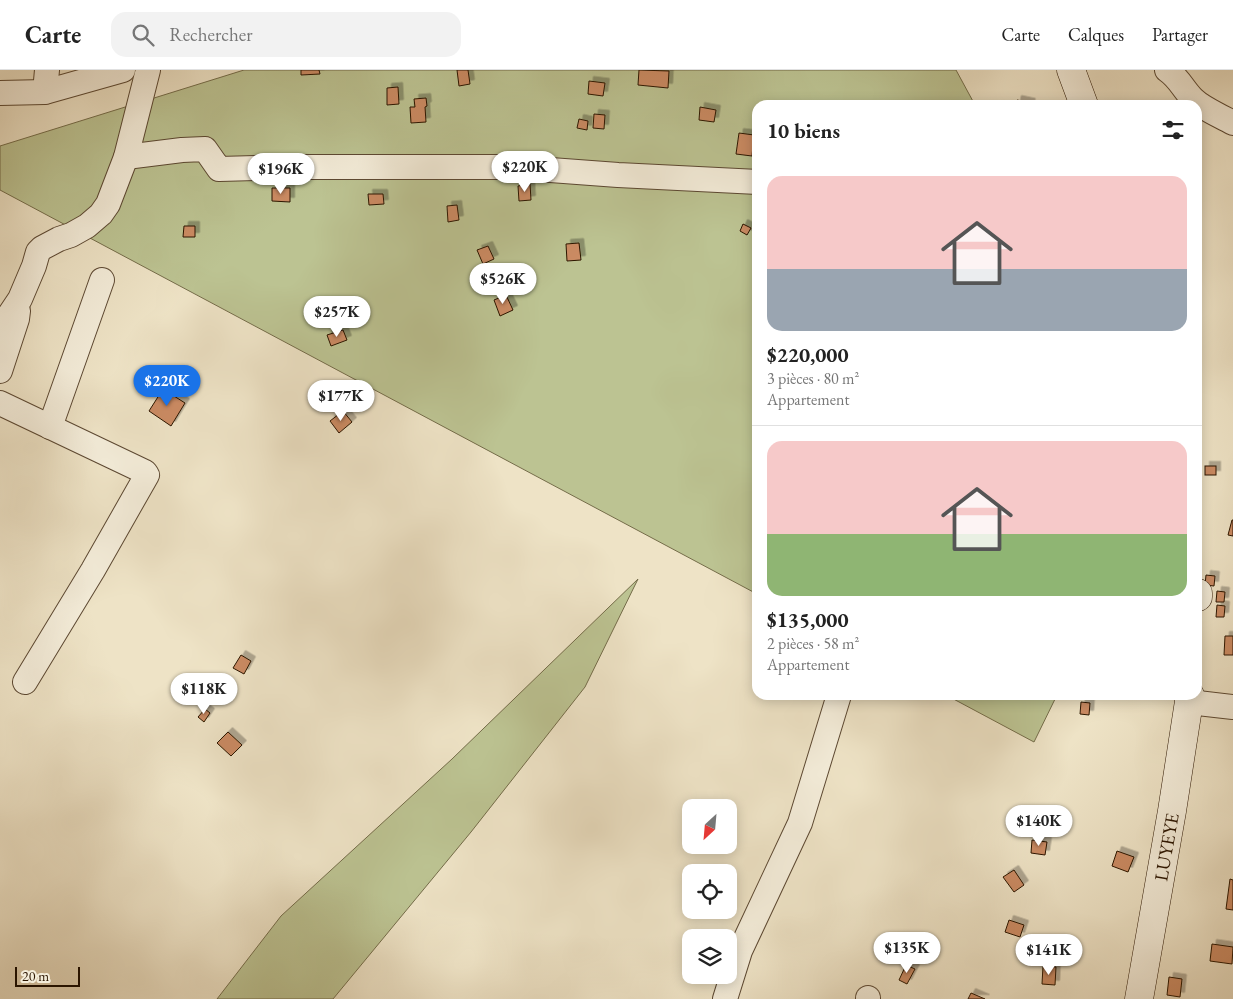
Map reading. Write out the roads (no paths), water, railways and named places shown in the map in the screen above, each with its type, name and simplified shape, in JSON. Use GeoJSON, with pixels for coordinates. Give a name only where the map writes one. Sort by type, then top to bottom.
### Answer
{"type":"FeatureCollection","features":[{"type":"Feature","properties":{"kind":"street"},"geometry":{"type":"LineString","coordinates":[[0,93],[46,81],[123,70]]}},
{"type":"Feature","properties":{"kind":"street"},"geometry":{"type":"LineString","coordinates":[[0,329],[20,299],[38,252],[42,248],[87,226],[101,214],[108,204],[126,157],[148,70]]}},
{"type":"Feature","properties":{"kind":"street"},"geometry":{"type":"LineString","coordinates":[[1071,70],[1082,100]]}},
{"type":"Feature","properties":{"kind":"street"},"geometry":{"type":"LineString","coordinates":[[1167,70],[1175,76],[1195,100]]}},
{"type":"Feature","properties":{"kind":"street"},"geometry":{"type":"LineString","coordinates":[[1202,106],[1233,123]]}},
{"type":"Feature","properties":{"kind":"street"},"geometry":{"type":"LineString","coordinates":[[126,157],[204,149],[219,169],[287,167],[510,168],[752,182]]}},
{"type":"Feature","properties":{"kind":"street"},"geometry":{"type":"LineString","coordinates":[[50,427],[102,280]]}},
{"type":"Feature","properties":{"kind":"street"},"geometry":{"type":"LineString","coordinates":[[0,371],[20,299]]}},
{"type":"Feature","properties":{"kind":"street"},"geometry":{"type":"LineString","coordinates":[[0,403],[141,470],[147,475],[94,570],[25,682]]}},
{"type":"Feature","properties":{"kind":"street"},"geometry":{"type":"LineString","coordinates":[[725,999],[740,951],[800,823],[837,700]]}},
{"type":"Feature","properties":{"kind":"street","name":"LUYEYE"},"geometry":{"type":"LineString","coordinates":[[1139,999],[1189,700]]}},
{"type":"Feature","properties":{"kind":"street"},"geometry":{"type":"LineString","coordinates":[[1194,700],[1233,707]]}}]}
